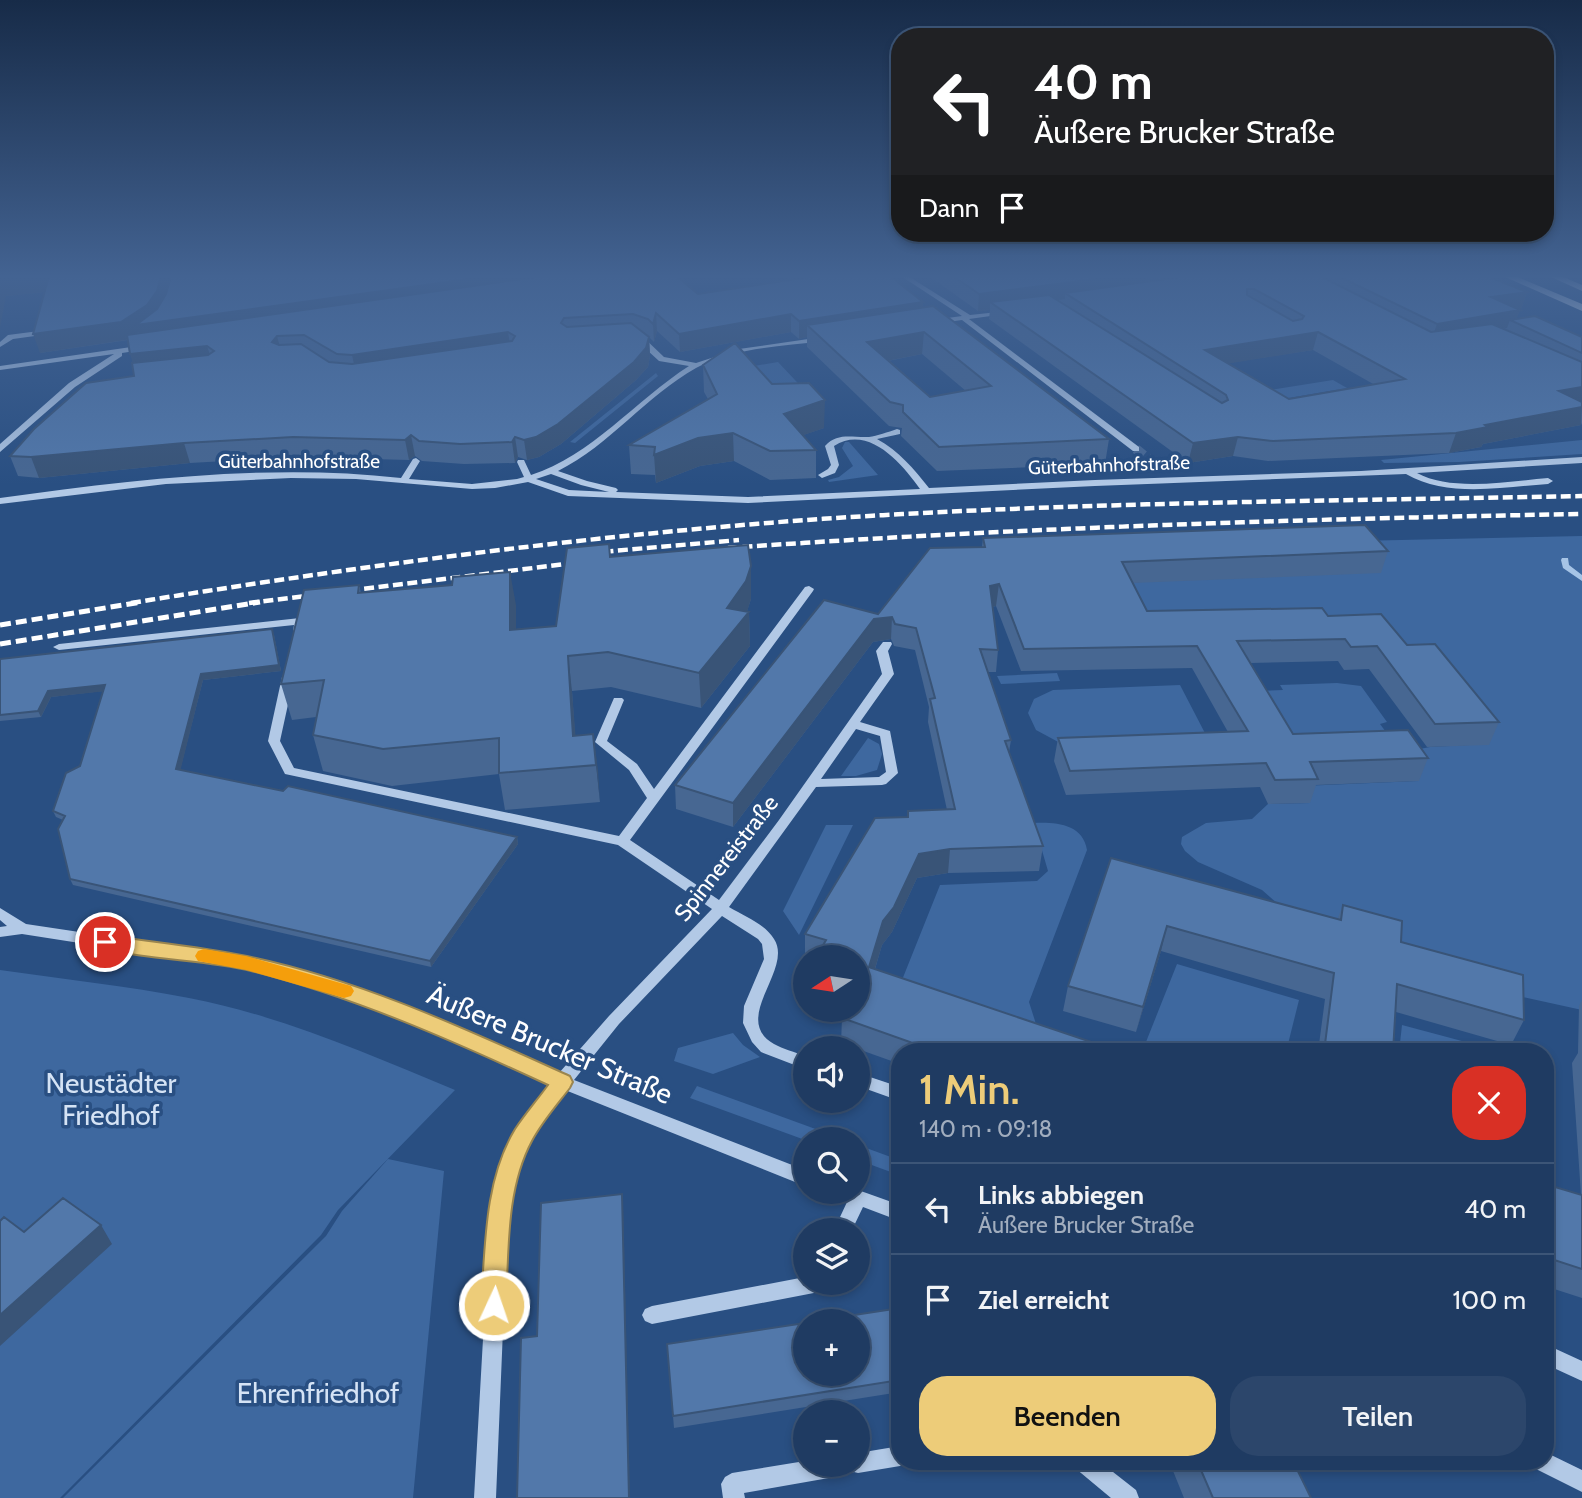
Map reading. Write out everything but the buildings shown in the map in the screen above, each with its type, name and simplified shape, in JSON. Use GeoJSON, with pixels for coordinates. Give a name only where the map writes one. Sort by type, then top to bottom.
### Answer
{"type":"FeatureCollection","features":[{"type":"Feature","properties":{"kind":"street"},"geometry":{"type":"LineString","coordinates":[[0,449],[72,385],[132,346]]}},
{"type":"Feature","properties":{"kind":"street"},"geometry":{"type":"LineString","coordinates":[[0,368],[146,346]]}},
{"type":"Feature","properties":{"kind":"street"},"geometry":{"type":"LineString","coordinates":[[649,346],[662,359],[695,365]]}},
{"type":"Feature","properties":{"kind":"street"},"geometry":{"type":"LineString","coordinates":[[522,465],[530,479],[553,471],[586,453],[653,396],[695,365],[734,353],[779,346]]}},
{"type":"Feature","properties":{"kind":"street"},"geometry":{"type":"LineString","coordinates":[[1002,346],[1136,449]]}},
{"type":"Feature","properties":{"kind":"street"},"geometry":{"type":"LineString","coordinates":[[72,385],[90,385]]}},
{"type":"Feature","properties":{"kind":"street"},"geometry":{"type":"LineString","coordinates":[[822,475],[832,471],[835,465],[829,446],[833,442],[897,432]]}},
{"type":"Feature","properties":{"kind":"street"},"geometry":{"type":"LineString","coordinates":[[872,438],[889,450],[926,491]]}},
{"type":"Feature","properties":{"kind":"street","name":"Güterbahnhofstraße"},"geometry":{"type":"LineString","coordinates":[[0,501],[241,477],[333,475],[476,486],[530,479],[541,486],[568,493],[748,500],[1408,471],[1582,460]]}},
{"type":"Feature","properties":{"kind":"street"},"geometry":{"type":"LineString","coordinates":[[404,480],[416,461]]}},
{"type":"Feature","properties":{"kind":"street","name":"Güterbahnhofstraße"},"geometry":{"type":"LineString","coordinates":[[522,465],[638,495]]}},
{"type":"Feature","properties":{"kind":"street"},"geometry":{"type":"LineString","coordinates":[[1408,471],[1416,478],[1446,485],[1548,481]]}},
{"type":"Feature","properties":{"kind":"street"},"geometry":{"type":"LineString","coordinates":[[622,841],[809,589]]}},
{"type":"Feature","properties":{"kind":"street"},"geometry":{"type":"LineString","coordinates":[[59,647],[300,621],[274,741],[289,771],[622,841],[755,929],[769,943],[768,968],[751,1006],[751,1023],[758,1038],[767,1048],[793,1059]]}},
{"type":"Feature","properties":{"kind":"street","name":"Spinnereistraße"},"geometry":{"type":"LineString","coordinates":[[485,1498],[498,1233],[508,1173],[523,1136],[562,1082],[614,1020],[721,908],[888,674],[882,651],[887,644]]}},
{"type":"Feature","properties":{"kind":"street"},"geometry":{"type":"LineString","coordinates":[[618,700],[601,742],[634,767],[654,798]]}},
{"type":"Feature","properties":{"kind":"street"},"geometry":{"type":"LineString","coordinates":[[812,783],[882,781],[892,773],[886,734],[853,724]]}},
{"type":"Feature","properties":{"kind":"street","name":"Äußere Brucker Straße"},"geometry":{"type":"LineString","coordinates":[[0,913],[22,929]]}},
{"type":"Feature","properties":{"kind":"street","name":"Äußere Brucker Straße"},"geometry":{"type":"LineString","coordinates":[[0,932],[22,929],[246,963],[302,977],[441,1026],[562,1082],[793,1173]]}},
{"type":"Feature","properties":{"kind":"street"},"geometry":{"type":"LineString","coordinates":[[870,1084],[891,1091]]}},
{"type":"Feature","properties":{"kind":"street"},"geometry":{"type":"LineString","coordinates":[[870,1202],[891,1210]]}},
{"type":"Feature","properties":{"kind":"street"},"geometry":{"type":"LineString","coordinates":[[652,1315],[793,1288]]}},
{"type":"Feature","properties":{"kind":"street"},"geometry":{"type":"LineString","coordinates":[[1554,1358],[1582,1371]]}},
{"type":"Feature","properties":{"kind":"street"},"geometry":{"type":"LineString","coordinates":[[870,1461],[891,1458]]}},
{"type":"Feature","properties":{"kind":"street"},"geometry":{"type":"LineString","coordinates":[[1554,1467],[1582,1481]]}},
{"type":"Feature","properties":{"kind":"street"},"geometry":{"type":"LineString","coordinates":[[1093,1470],[1128,1498]]}},
{"type":"Feature","properties":{"kind":"street"},"geometry":{"type":"LineString","coordinates":[[734,1498],[732,1484],[793,1474]]}},
{"type":"Feature","properties":{"kind":"green space"},"geometry":{"type":"Polygon","coordinates":[[[778,362],[811,397],[778,399],[754,366],[778,362]]]}},
{"type":"Feature","properties":{"kind":"green space"},"geometry":{"type":"Polygon","coordinates":[[[656,373],[658,376],[575,443],[570,442],[656,373]]]}},
{"type":"Feature","properties":{"kind":"green space"},"geometry":{"type":"Polygon","coordinates":[[[1333,380],[1347,388],[1271,401],[1258,392],[1333,380]]]}},
{"type":"Feature","properties":{"kind":"green space"},"geometry":{"type":"Polygon","coordinates":[[[1582,440],[1582,454],[1459,462],[1384,463],[1381,460],[1582,440]]]}},
{"type":"Feature","properties":{"kind":"green space"},"geometry":{"type":"Polygon","coordinates":[[[845,442],[849,442],[878,475],[829,482],[828,480],[839,477],[853,466],[842,448],[845,442]]]}},
{"type":"Feature","properties":{"kind":"green space"},"geometry":{"type":"Polygon","coordinates":[[[1582,536],[1582,1010],[1390,968],[1288,913],[1262,890],[1198,862],[1185,851],[1181,844],[1182,837],[1206,823],[1252,819],[1268,804],[1310,803],[1302,786],[1418,781],[1399,753],[1430,747],[1489,744],[1427,667],[1142,633],[1118,583],[1380,572],[1355,541],[1582,536]]]}},
{"type":"Feature","properties":{"kind":"green space"},"geometry":{"type":"Polygon","coordinates":[[[1057,673],[1060,681],[1001,684],[997,676],[1057,673]]]}},
{"type":"Feature","properties":{"kind":"green space"},"geometry":{"type":"Polygon","coordinates":[[[1337,683],[1361,686],[1387,722],[1380,724],[1397,747],[1292,750],[1256,691],[1283,690],[1280,685],[1337,683]]]}},
{"type":"Feature","properties":{"kind":"green space"},"geometry":{"type":"Polygon","coordinates":[[[1180,685],[1207,737],[1062,744],[1036,730],[1028,713],[1034,699],[1053,690],[1180,685]]]}},
{"type":"Feature","properties":{"kind":"green space"},"geometry":{"type":"Polygon","coordinates":[[[868,738],[879,744],[882,754],[877,770],[856,776],[841,776],[868,738]]]}},
{"type":"Feature","properties":{"kind":"green space"},"geometry":{"type":"Polygon","coordinates":[[[1034,823],[1067,826],[1080,835],[1087,850],[1029,1002],[1036,1024],[902,980],[940,885],[1037,881],[1048,871],[1034,823]]]}},
{"type":"Feature","properties":{"kind":"green space"},"geometry":{"type":"Polygon","coordinates":[[[826,825],[853,825],[799,935],[783,911],[826,825]]]}},
{"type":"Feature","properties":{"kind":"green space"},"geometry":{"type":"Polygon","coordinates":[[[1177,964],[1299,1000],[1288,1043],[1146,1043],[1177,964]]]}},
{"type":"Feature","properties":{"kind":"green space","name":"Neustädter Friedhof"},"geometry":{"type":"Polygon","coordinates":[[[0,970],[142,990],[224,1006],[324,1037],[455,1090],[338,1210],[321,1235],[60,1498],[0,1498],[0,970]]]}},
{"type":"Feature","properties":{"kind":"green space"},"geometry":{"type":"Polygon","coordinates":[[[1402,1025],[1469,1043],[1400,1043],[1402,1025]]]}},
{"type":"Feature","properties":{"kind":"green space"},"geometry":{"type":"Polygon","coordinates":[[[733,1033],[743,1045],[760,1057],[713,1074],[674,1061],[678,1048],[733,1033]]]}},
{"type":"Feature","properties":{"kind":"green space"},"geometry":{"type":"Polygon","coordinates":[[[697,1086],[810,1127],[793,1127],[793,1136],[690,1098],[697,1086]]]}},
{"type":"Feature","properties":{"kind":"green space"},"geometry":{"type":"Polygon","coordinates":[[[870,1149],[891,1157],[891,1172],[870,1164],[870,1149]]]}},
{"type":"Feature","properties":{"kind":"green space","name":"Ehrenfriedhof"},"geometry":{"type":"Polygon","coordinates":[[[388,1159],[444,1171],[413,1498],[63,1498],[326,1236],[342,1211],[388,1159]]]}},
{"type":"Feature","properties":{"kind":"waterway"},"geometry":{"type":"LineString","coordinates":[[1565,560],[1566,566],[1582,579]]}},
{"type":"Feature","properties":{"kind":"tunnel"},"geometry":{"type":"LineString","coordinates":[[1136,449],[1155,465]]}},
{"type":"Feature","properties":{"kind":"railway"},"geometry":{"type":"LineString","coordinates":[[131,603],[475,553],[821,519],[1106,506],[1582,496]]}},
{"type":"Feature","properties":{"kind":"railway"},"geometry":{"type":"LineString","coordinates":[[728,548],[1155,525],[1582,514]]}},
{"type":"Feature","properties":{"kind":"railway"},"geometry":{"type":"LineString","coordinates":[[589,553],[739,540]]}},
{"type":"Feature","properties":{"kind":"railway"},"geometry":{"type":"LineString","coordinates":[[249,603],[582,562]]}},
{"type":"Feature","properties":{"kind":"railway"},"geometry":{"type":"LineString","coordinates":[[0,625],[142,602]]}},
{"type":"Feature","properties":{"kind":"railway"},"geometry":{"type":"LineString","coordinates":[[0,644],[260,602]]}},
{"type":"Feature","properties":{"kind":"slow traffic"},"geometry":{"type":"LineString","coordinates":[[204,956],[302,977],[344,991]]}},
{"type":"Feature","properties":{"kind":"route"},"geometry":{"type":"LineString","coordinates":[[105,942],[246,963],[302,977],[441,1026],[562,1082],[523,1136],[508,1173],[498,1233],[494,1305]]}}]}
